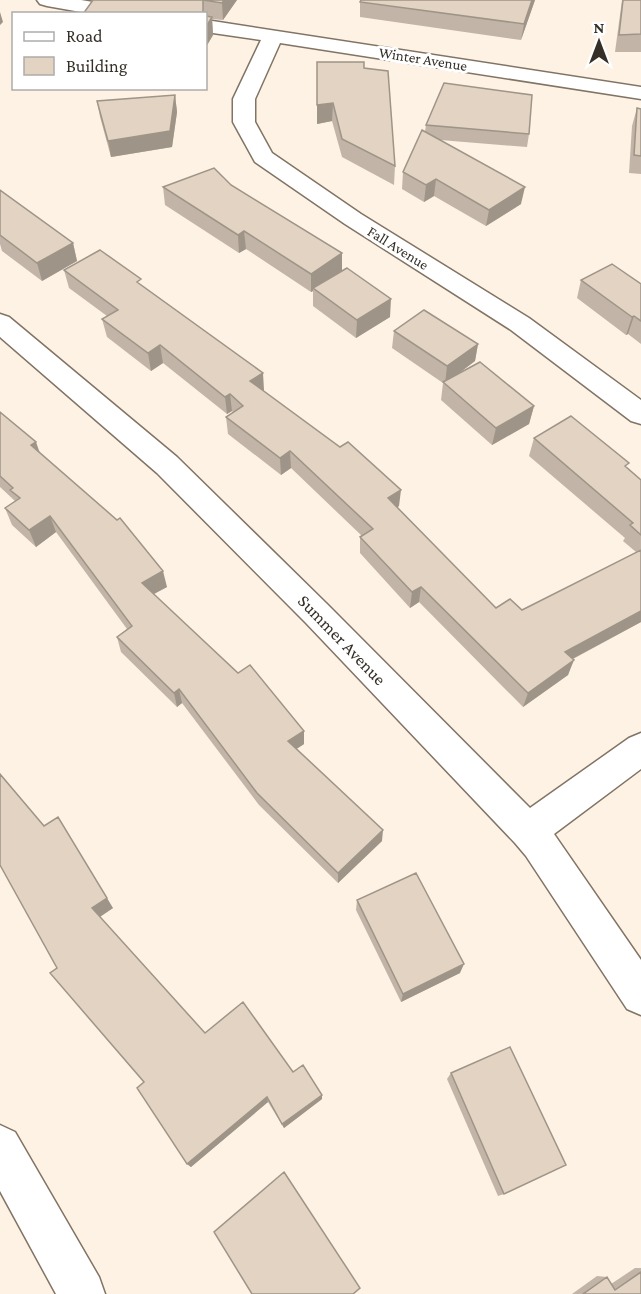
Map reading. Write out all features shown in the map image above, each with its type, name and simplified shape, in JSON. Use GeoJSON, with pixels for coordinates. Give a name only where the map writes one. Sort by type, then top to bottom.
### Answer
{"type":"FeatureCollection","features":[{"type":"Feature","properties":{"kind":"street"},"geometry":{"type":"LineString","coordinates":[[49,0],[118,12]]}},
{"type":"Feature","properties":{"kind":"street","name":"Winter Avenue"},"geometry":{"type":"LineString","coordinates":[[207,26],[641,93]]}},
{"type":"Feature","properties":{"kind":"street","name":"Fall Avenue"},"geometry":{"type":"LineString","coordinates":[[273,36],[244,99],[244,122],[263,157],[352,219],[520,324],[641,414]]}},
{"type":"Feature","properties":{"kind":"street","name":"Summer Avenue"},"geometry":{"type":"LineString","coordinates":[[0,323],[167,465],[317,614],[528,831],[539,843],[641,995]]}},
{"type":"Feature","properties":{"kind":"street"},"geometry":{"type":"LineString","coordinates":[[528,831],[641,749]]}},
{"type":"Feature","properties":{"kind":"street"},"geometry":{"type":"LineString","coordinates":[[0,1147],[82,1294]]}},
{"type":"Feature","properties":{"kind":"building"},"geometry":{"type":"Polygon","coordinates":[[[93,0],[203,0],[203,12],[84,12],[93,0]]]}},
{"type":"Feature","properties":{"kind":"building"},"geometry":{"type":"Polygon","coordinates":[[[203,0],[224,0],[222,3],[203,0]]]}},
{"type":"Feature","properties":{"kind":"building"},"geometry":{"type":"Polygon","coordinates":[[[361,0],[532,0],[524,24],[360,2],[361,0]]]}},
{"type":"Feature","properties":{"kind":"building"},"geometry":{"type":"Polygon","coordinates":[[[623,0],[641,0],[641,34],[619,35],[623,0]]]}},
{"type":"Feature","properties":{"kind":"building"},"geometry":{"type":"Polygon","coordinates":[[[207,16],[212,17],[207,25],[207,16]]]}},
{"type":"Feature","properties":{"kind":"building"},"geometry":{"type":"Polygon","coordinates":[[[317,62],[364,62],[364,68],[388,71],[395,166],[342,139],[333,103],[317,105],[317,62]]]}},
{"type":"Feature","properties":{"kind":"building"},"geometry":{"type":"Polygon","coordinates":[[[444,83],[532,95],[529,134],[426,125],[444,83]]]}},
{"type":"Feature","properties":{"kind":"building"},"geometry":{"type":"Polygon","coordinates":[[[175,95],[170,131],[108,141],[97,101],[175,95]]]}},
{"type":"Feature","properties":{"kind":"building"},"geometry":{"type":"Polygon","coordinates":[[[637,108],[641,109],[641,156],[634,155],[637,108]]]}},
{"type":"Feature","properties":{"kind":"building"},"geometry":{"type":"Polygon","coordinates":[[[422,130],[525,187],[489,210],[436,179],[426,185],[403,172],[422,130]]]}},
{"type":"Feature","properties":{"kind":"building"},"geometry":{"type":"Polygon","coordinates":[[[214,168],[231,185],[342,253],[311,274],[244,231],[238,235],[163,187],[214,168]]]}},
{"type":"Feature","properties":{"kind":"building"},"geometry":{"type":"Polygon","coordinates":[[[0,190],[73,243],[37,263],[0,235],[0,190]]]}},
{"type":"Feature","properties":{"kind":"building"},"geometry":{"type":"Polygon","coordinates":[[[100,250],[141,279],[137,282],[263,373],[250,381],[340,447],[348,442],[401,490],[388,498],[496,608],[510,599],[522,610],[641,550],[641,611],[565,652],[574,660],[528,693],[421,587],[412,592],[360,537],[373,529],[290,451],[280,458],[226,417],[243,406],[230,394],[225,397],[160,345],[148,353],[102,319],[118,310],[64,270],[100,250]]]}},
{"type":"Feature","properties":{"kind":"building"},"geometry":{"type":"Polygon","coordinates":[[[612,264],[641,284],[641,321],[581,280],[612,264]]]}},
{"type":"Feature","properties":{"kind":"building"},"geometry":{"type":"Polygon","coordinates":[[[347,268],[391,299],[357,320],[313,288],[347,268]]]}},
{"type":"Feature","properties":{"kind":"building"},"geometry":{"type":"Polygon","coordinates":[[[424,310],[478,344],[447,366],[394,331],[424,310]]]}},
{"type":"Feature","properties":{"kind":"building"},"geometry":{"type":"Polygon","coordinates":[[[480,362],[534,406],[496,428],[443,382],[480,362]]]}},
{"type":"Feature","properties":{"kind":"building"},"geometry":{"type":"Polygon","coordinates":[[[0,412],[36,442],[31,445],[117,520],[120,518],[163,571],[142,583],[238,673],[250,665],[304,731],[288,741],[383,830],[338,873],[257,793],[179,689],[174,693],[117,637],[132,626],[50,516],[29,530],[5,508],[20,498],[10,490],[13,488],[0,476],[0,412]]]}},
{"type":"Feature","properties":{"kind":"building"},"geometry":{"type":"Polygon","coordinates":[[[571,416],[629,463],[625,466],[641,480],[641,535],[630,525],[633,523],[534,438],[571,416]]]}},
{"type":"Feature","properties":{"kind":"building"},"geometry":{"type":"Polygon","coordinates":[[[0,774],[44,826],[58,817],[107,898],[92,908],[205,1033],[243,1002],[293,1072],[303,1065],[322,1095],[282,1124],[267,1097],[187,1164],[137,1088],[144,1082],[50,973],[57,968],[0,865],[0,774]]]}},
{"type":"Feature","properties":{"kind":"building"},"geometry":{"type":"Polygon","coordinates":[[[416,873],[464,964],[403,994],[357,900],[416,873]]]}},
{"type":"Feature","properties":{"kind":"building"},"geometry":{"type":"Polygon","coordinates":[[[510,1047],[566,1165],[504,1194],[451,1073],[510,1047]]]}},
{"type":"Feature","properties":{"kind":"building"},"geometry":{"type":"Polygon","coordinates":[[[284,1172],[360,1288],[353,1294],[252,1294],[214,1232],[284,1172]]]}},
{"type":"Feature","properties":{"kind":"building"},"geometry":{"type":"Polygon","coordinates":[[[641,1272],[641,1294],[583,1294],[607,1277],[615,1290],[641,1272]]]}}]}
